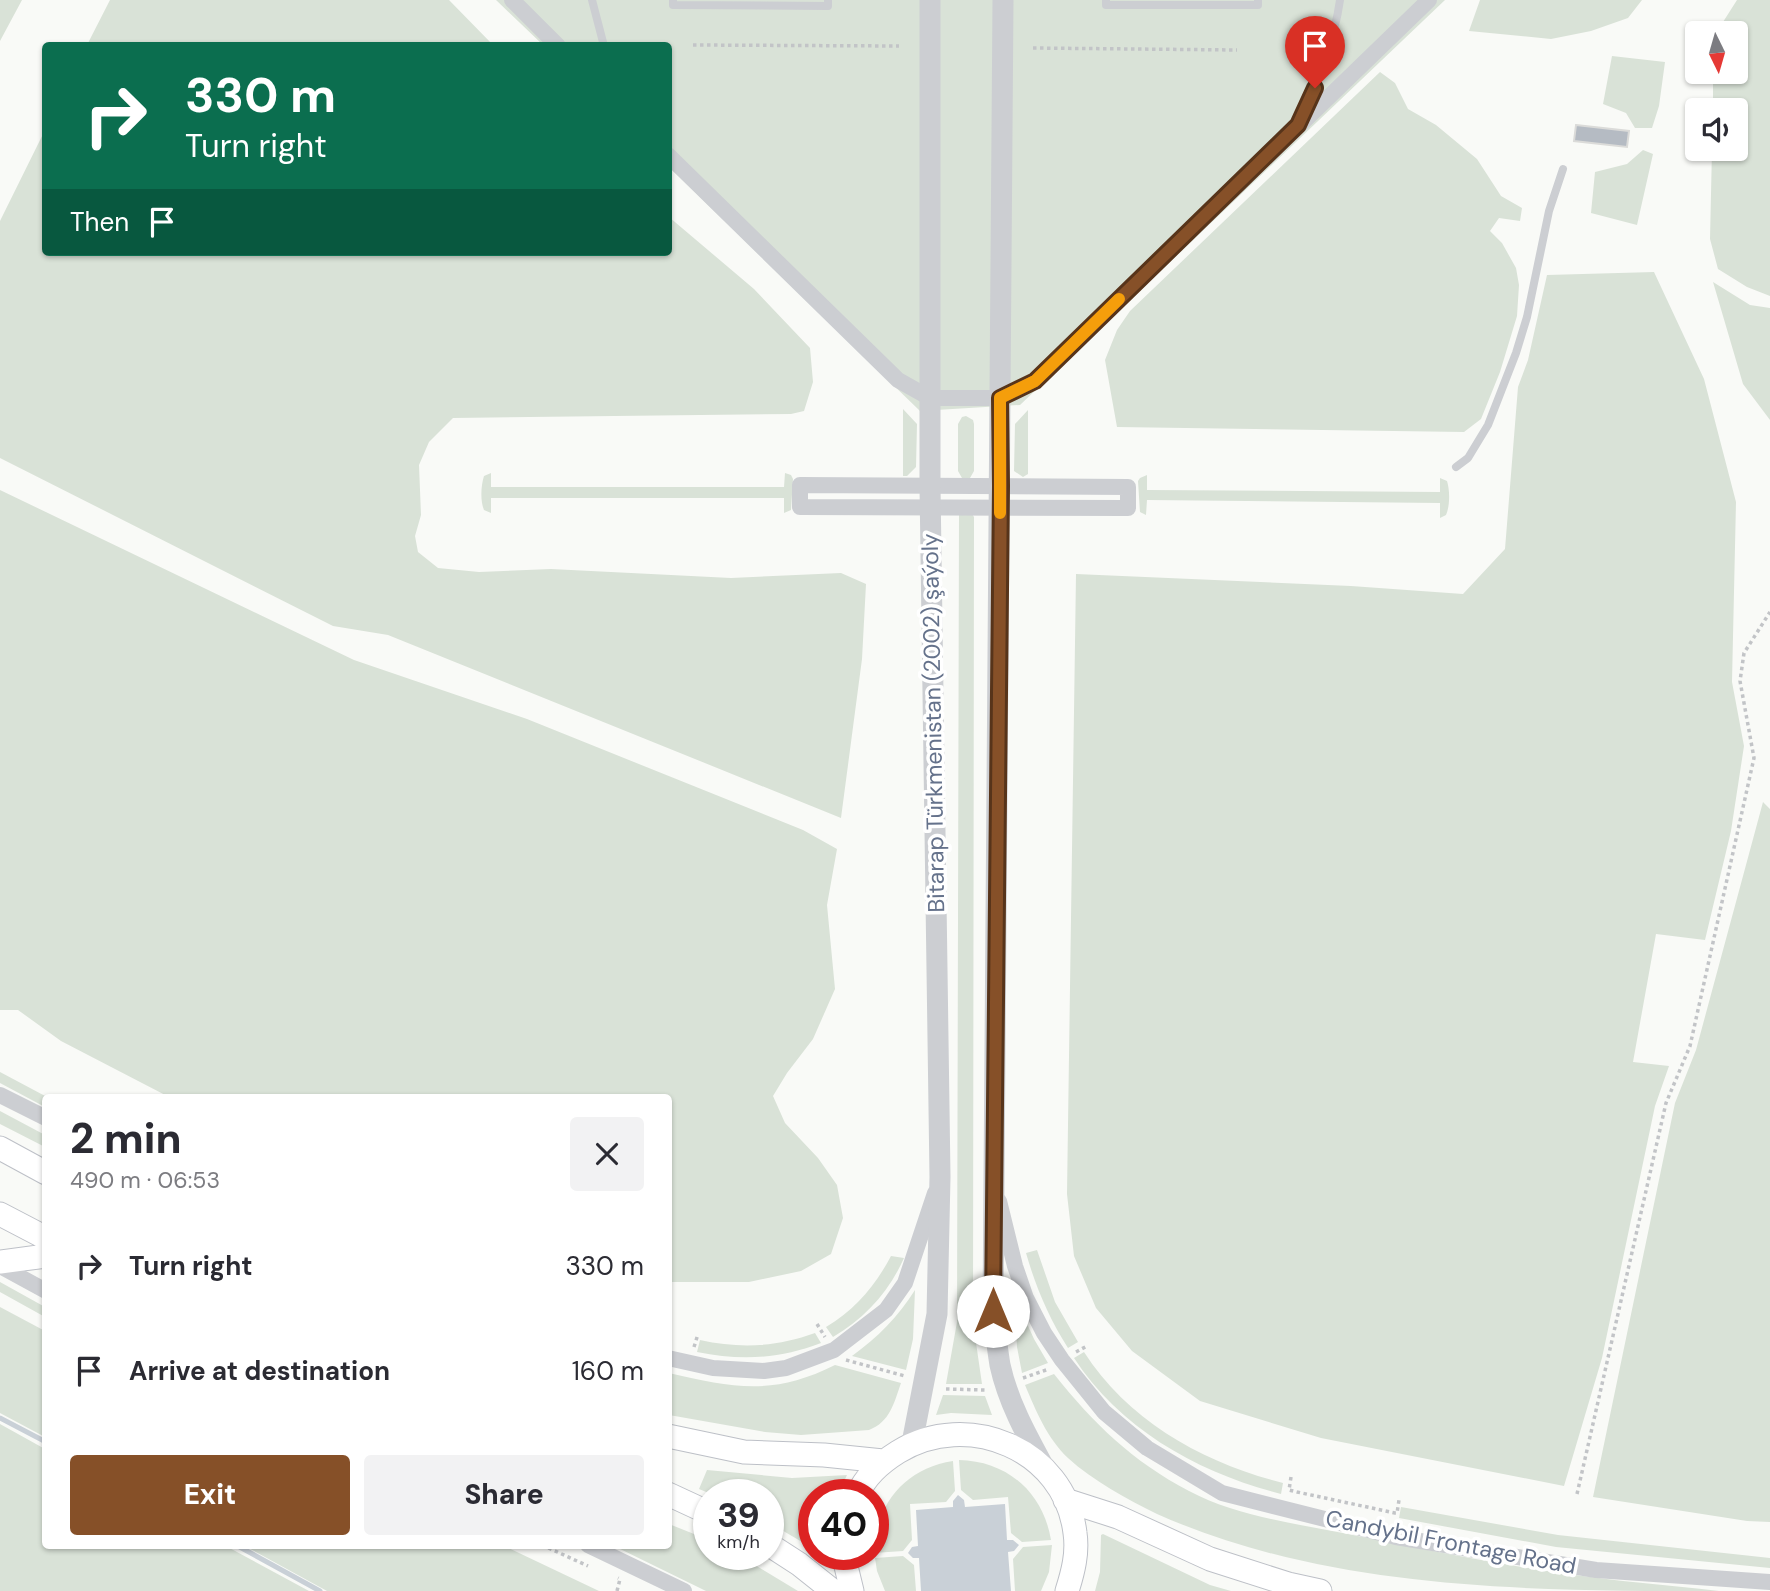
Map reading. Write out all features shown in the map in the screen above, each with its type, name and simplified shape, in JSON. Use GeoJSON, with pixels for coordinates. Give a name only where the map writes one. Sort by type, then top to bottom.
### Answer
{"type":"FeatureCollection","features":[{"type":"Feature","properties":{"kind":"main road"},"geometry":{"type":"LineString","coordinates":[[0,1148],[42,1171]]}},
{"type":"Feature","properties":{"kind":"main road"},"geometry":{"type":"LineString","coordinates":[[0,1214],[42,1236]]}},
{"type":"Feature","properties":{"kind":"main road"},"geometry":{"type":"LineString","coordinates":[[0,1264],[42,1257]]}},
{"type":"Feature","properties":{"kind":"main road"},"geometry":{"type":"LineString","coordinates":[[868,1479],[883,1461],[912,1443],[947,1434],[984,1436],[1018,1449],[1046,1471],[1065,1500],[1075,1532],[1075,1566],[1068,1591]]}},
{"type":"Feature","properties":{"kind":"main road"},"geometry":{"type":"LineString","coordinates":[[672,1437],[744,1452],[824,1455],[883,1461]]}},
{"type":"Feature","properties":{"kind":"main road"},"geometry":{"type":"LineString","coordinates":[[672,1496],[693,1506]]}},
{"type":"Feature","properties":{"kind":"main road"},"geometry":{"type":"LineString","coordinates":[[1065,1500],[1118,1517],[1210,1559],[1288,1584],[1320,1591]]}},
{"type":"Feature","properties":{"kind":"main road"},"geometry":{"type":"LineString","coordinates":[[784,1555],[833,1591]]}},
{"type":"Feature","properties":{"kind":"main road"},"geometry":{"type":"LineString","coordinates":[[846,1570],[852,1591]]}},
{"type":"Feature","properties":{"kind":"street"},"geometry":{"type":"LineString","coordinates":[[512,0],[554,42]]}},
{"type":"Feature","properties":{"kind":"street","name":"Bitarap Türkmenistan (2002) şaýoly"},"geometry":{"type":"LineString","coordinates":[[912,1443],[937,1314],[940,1177],[930,497],[930,0]]}},
{"type":"Feature","properties":{"kind":"street"},"geometry":{"type":"LineString","coordinates":[[1003,0],[993,1311],[1000,1364],[1022,1426],[1046,1471]]}},
{"type":"Feature","properties":{"kind":"street"},"geometry":{"type":"LineString","coordinates":[[672,159],[898,380],[930,398],[1000,398],[1035,381],[1429,0]]}},
{"type":"Feature","properties":{"kind":"street"},"geometry":{"type":"LineString","coordinates":[[930,497],[800,485],[800,507],[930,497],[1000,497],[1128,487],[1128,508],[1000,497]]}},
{"type":"Feature","properties":{"kind":"street"},"geometry":{"type":"LineString","coordinates":[[0,1095],[42,1116]]}},
{"type":"Feature","properties":{"kind":"street"},"geometry":{"type":"LineString","coordinates":[[672,1359],[713,1368],[764,1371],[786,1368],[834,1350],[886,1310],[905,1283],[940,1177]]}},
{"type":"Feature","properties":{"kind":"street","name":"Candybil Frontage Road"},"geometry":{"type":"LineString","coordinates":[[993,1179],[1026,1298],[1062,1360],[1104,1412],[1147,1448],[1223,1493],[1396,1537],[1596,1570],[1770,1582]]}},
{"type":"Feature","properties":{"kind":"street"},"geometry":{"type":"LineString","coordinates":[[0,1264],[42,1289]]}},
{"type":"Feature","properties":{"kind":"street"},"geometry":{"type":"LineString","coordinates":[[596,1549],[684,1591]]}},
{"type":"Feature","properties":{"kind":"lane"},"geometry":{"type":"LineString","coordinates":[[592,0],[603,42]]}},
{"type":"Feature","properties":{"kind":"lane"},"geometry":{"type":"LineString","coordinates":[[673,0],[673,5],[815,6],[828,6],[828,0]]}},
{"type":"Feature","properties":{"kind":"lane"},"geometry":{"type":"LineString","coordinates":[[1106,0],[1106,5],[1258,5],[1258,0]]}},
{"type":"Feature","properties":{"kind":"lane"},"geometry":{"type":"LineString","coordinates":[[1298,125],[1323,69],[1335,32],[1340,0]]}},
{"type":"Feature","properties":{"kind":"lane"},"geometry":{"type":"LineString","coordinates":[[1456,467],[1468,458],[1488,425],[1516,353],[1527,317],[1549,211],[1563,169]]}},
{"type":"Feature","properties":{"kind":"path"},"geometry":{"type":"LineString","coordinates":[[694,45],[899,46]]}},
{"type":"Feature","properties":{"kind":"path"},"geometry":{"type":"LineString","coordinates":[[1033,48],[1237,50]]}},
{"type":"Feature","properties":{"kind":"path"},"geometry":{"type":"LineString","coordinates":[[1577,1494],[1666,1103],[1690,1046],[1754,758],[1740,681],[1744,653],[1770,612]]}},
{"type":"Feature","properties":{"kind":"path"},"geometry":{"type":"LineString","coordinates":[[691,1346],[694,1347],[698,1334]]}},
{"type":"Feature","properties":{"kind":"path"},"geometry":{"type":"LineString","coordinates":[[842,1359],[905,1376]]}},
{"type":"Feature","properties":{"kind":"path"},"geometry":{"type":"LineString","coordinates":[[1022,1378],[1052,1368]]}},
{"type":"Feature","properties":{"kind":"path"},"geometry":{"type":"LineString","coordinates":[[946,1389],[985,1390]]}},
{"type":"Feature","properties":{"kind":"path"},"geometry":{"type":"LineString","coordinates":[[1291,1477],[1289,1490],[1395,1513],[1398,1513],[1399,1500]]}},
{"type":"Feature","properties":{"kind":"path"},"geometry":{"type":"LineString","coordinates":[[550,1549],[567,1557]]}},
{"type":"Feature","properties":{"kind":"path"},"geometry":{"type":"LineString","coordinates":[[615,1577],[620,1579],[617,1591]]}},
{"type":"Feature","properties":{"kind":"shaded area"},"geometry":{"type":"Polygon","coordinates":[[[0,0],[22,0],[0,41],[0,0]]]}},
{"type":"Feature","properties":{"kind":"shaded area"},"geometry":{"type":"Polygon","coordinates":[[[110,0],[449,0],[490,42],[89,42],[110,0]]]}},
{"type":"Feature","properties":{"kind":"shaded area"},"geometry":{"type":"Polygon","coordinates":[[[496,0],[1445,0],[1020,405],[920,411],[672,170],[672,42],[540,42],[496,0]]]}},
{"type":"Feature","properties":{"kind":"shaded area"},"geometry":{"type":"Polygon","coordinates":[[[1480,0],[1642,0],[1628,18],[1591,31],[1551,39],[1469,31],[1480,0]]]}},
{"type":"Feature","properties":{"kind":"shaded area"},"geometry":{"type":"Polygon","coordinates":[[[1737,0],[1770,0],[1770,296],[1747,287],[1718,269],[1710,239],[1712,161],[1748,161],[1748,98],[1713,98],[1713,84],[1748,84],[1748,21],[1724,21],[1737,0]]]}},
{"type":"Feature","properties":{"kind":"shaded area"},"geometry":{"type":"Polygon","coordinates":[[[1612,56],[1665,62],[1659,106],[1652,128],[1635,128],[1626,113],[1603,104],[1612,56]]]}},
{"type":"Feature","properties":{"kind":"shaded area"},"geometry":{"type":"Polygon","coordinates":[[[1380,72],[1395,83],[1408,109],[1436,125],[1477,159],[1501,196],[1522,208],[1520,221],[1499,218],[1490,231],[1502,243],[1516,268],[1519,285],[1517,316],[1500,372],[1481,419],[1464,432],[1117,427],[1105,360],[1117,330],[1130,311],[1380,72]]]}},
{"type":"Feature","properties":{"kind":"shaded area"},"geometry":{"type":"Polygon","coordinates":[[[42,136],[42,256],[672,256],[672,220],[754,289],[810,348],[813,382],[804,411],[791,414],[453,418],[429,442],[419,465],[421,515],[415,536],[418,552],[438,568],[479,572],[551,569],[731,578],[841,573],[866,584],[862,659],[841,818],[388,635],[333,626],[0,458],[0,221],[42,136]]]}},
{"type":"Feature","properties":{"kind":"shaded area"},"geometry":{"type":"Polygon","coordinates":[[[1643,150],[1653,154],[1637,225],[1591,213],[1595,172],[1627,164],[1643,150]]]}},
{"type":"Feature","properties":{"kind":"shaded area"},"geometry":{"type":"Polygon","coordinates":[[[1654,272],[1704,379],[1736,502],[1732,682],[1744,746],[1731,831],[1705,940],[1656,934],[1633,1062],[1669,1066],[1655,1106],[1602,1358],[1564,1486],[1321,1438],[1200,1401],[1132,1351],[1096,1308],[1074,1256],[1067,1194],[1076,574],[1351,586],[1463,594],[1505,549],[1518,387],[1528,360],[1547,275],[1654,272]]]}},
{"type":"Feature","properties":{"kind":"shaded area"},"geometry":{"type":"Polygon","coordinates":[[[1713,282],[1750,305],[1770,308],[1770,420],[1743,384],[1713,282]]]}},
{"type":"Feature","properties":{"kind":"shaded area"},"geometry":{"type":"Polygon","coordinates":[[[903,409],[917,424],[916,467],[907,476],[903,476],[903,409]]]}},
{"type":"Feature","properties":{"kind":"shaded area"},"geometry":{"type":"Polygon","coordinates":[[[1028,410],[1028,474],[1023,477],[1014,471],[1015,424],[1028,410]]]}},
{"type":"Feature","properties":{"kind":"shaded area"},"geometry":{"type":"Polygon","coordinates":[[[962,417],[973,420],[974,424],[974,471],[970,478],[962,478],[958,471],[958,424],[962,417]]]}},
{"type":"Feature","properties":{"kind":"shaded area"},"geometry":{"type":"Polygon","coordinates":[[[491,473],[491,487],[784,487],[785,473],[793,479],[791,510],[784,513],[784,498],[491,498],[491,513],[484,510],[481,493],[484,476],[491,473]]]}},
{"type":"Feature","properties":{"kind":"shaded area"},"geometry":{"type":"Polygon","coordinates":[[[1147,475],[1147,490],[1440,492],[1440,478],[1447,481],[1449,503],[1446,515],[1440,518],[1440,503],[1147,500],[1146,515],[1140,512],[1138,481],[1147,475]]]}},
{"type":"Feature","properties":{"kind":"shaded area"},"geometry":{"type":"Polygon","coordinates":[[[0,490],[354,660],[527,719],[803,830],[837,849],[827,905],[835,989],[813,1039],[773,1096],[785,1123],[818,1158],[837,1185],[843,1218],[831,1254],[801,1271],[749,1282],[672,1282],[672,1094],[163,1094],[61,1041],[18,1010],[0,1010],[0,490]]]}},
{"type":"Feature","properties":{"kind":"shaded area"},"geometry":{"type":"Polygon","coordinates":[[[959,513],[972,514],[974,517],[973,1322],[982,1384],[946,1384],[957,1322],[959,513]]]}},
{"type":"Feature","properties":{"kind":"shaded area"},"geometry":{"type":"Polygon","coordinates":[[[1763,802],[1770,809],[1770,1522],[1747,1521],[1593,1497],[1675,1103],[1696,1050],[1763,802]]]}},
{"type":"Feature","properties":{"kind":"shaded area"},"geometry":{"type":"Polygon","coordinates":[[[0,1072],[42,1094],[42,1105],[0,1083],[0,1072]]]}},
{"type":"Feature","properties":{"kind":"shaded area"},"geometry":{"type":"Polygon","coordinates":[[[0,1111],[42,1133],[42,1145],[0,1124],[0,1111]]]}},
{"type":"Feature","properties":{"kind":"shaded area"},"geometry":{"type":"Polygon","coordinates":[[[1037,1250],[1055,1302],[1078,1342],[1068,1348],[1049,1314],[1030,1266],[1026,1253],[1037,1250]]]}},
{"type":"Feature","properties":{"kind":"shaded area"},"geometry":{"type":"Polygon","coordinates":[[[891,1256],[904,1258],[891,1282],[866,1313],[833,1337],[826,1327],[847,1313],[864,1296],[891,1256]]]}},
{"type":"Feature","properties":{"kind":"shaded area"},"geometry":{"type":"Polygon","coordinates":[[[0,1282],[42,1305],[42,1315],[0,1292],[0,1282]]]}},
{"type":"Feature","properties":{"kind":"shaded area"},"geometry":{"type":"Polygon","coordinates":[[[915,1290],[913,1339],[906,1370],[852,1356],[887,1326],[915,1290]]]}},
{"type":"Feature","properties":{"kind":"shaded area"},"geometry":{"type":"Polygon","coordinates":[[[1014,1295],[1048,1363],[1022,1373],[1017,1347],[1014,1295]]]}},
{"type":"Feature","properties":{"kind":"shaded area"},"geometry":{"type":"Polygon","coordinates":[[[0,1307],[42,1329],[42,1435],[0,1413],[0,1307]]]}},
{"type":"Feature","properties":{"kind":"shaded area"},"geometry":{"type":"Polygon","coordinates":[[[815,1333],[821,1343],[775,1355],[729,1357],[697,1352],[700,1340],[730,1345],[758,1345],[815,1333]]]}},
{"type":"Feature","properties":{"kind":"shaded area"},"geometry":{"type":"Polygon","coordinates":[[[1084,1352],[1102,1377],[1146,1419],[1197,1451],[1225,1464],[1283,1483],[1281,1494],[1250,1485],[1192,1461],[1139,1427],[1093,1384],[1074,1358],[1084,1352]]]}},
{"type":"Feature","properties":{"kind":"shaded area"},"geometry":{"type":"Polygon","coordinates":[[[835,1365],[901,1383],[887,1417],[869,1430],[801,1435],[765,1432],[672,1416],[672,1374],[753,1386],[772,1385],[813,1375],[835,1365]]]}},
{"type":"Feature","properties":{"kind":"shaded area"},"geometry":{"type":"Polygon","coordinates":[[[1054,1374],[1099,1425],[1149,1467],[1189,1491],[1228,1507],[1290,1523],[1509,1565],[1719,1591],[1576,1590],[1433,1581],[1292,1559],[1223,1539],[1157,1514],[1134,1502],[1099,1482],[1068,1458],[1048,1433],[1025,1385],[1054,1374]]]}},
{"type":"Feature","properties":{"kind":"shaded area"},"geometry":{"type":"Polygon","coordinates":[[[943,1395],[985,1396],[992,1415],[936,1415],[943,1395]]]}},
{"type":"Feature","properties":{"kind":"shaded area"},"geometry":{"type":"Polygon","coordinates":[[[0,1424],[42,1447],[42,1549],[231,1549],[309,1591],[0,1591],[0,1424]]]}},
{"type":"Feature","properties":{"kind":"shaded area"},"geometry":{"type":"Polygon","coordinates":[[[959,1460],[992,1466],[1020,1482],[1040,1507],[1051,1540],[1022,1542],[1011,1533],[1008,1497],[973,1500],[961,1490],[959,1460]]]}},
{"type":"Feature","properties":{"kind":"shaded area"},"geometry":{"type":"Polygon","coordinates":[[[953,1461],[955,1491],[946,1502],[910,1504],[912,1540],[903,1551],[889,1552],[889,1502],[907,1481],[936,1465],[953,1461]]]}},
{"type":"Feature","properties":{"kind":"shaded area"},"geometry":{"type":"Polygon","coordinates":[[[707,1470],[792,1478],[847,1475],[845,1479],[798,1479],[798,1540],[784,1531],[784,1479],[703,1479],[707,1470]]]}},
{"type":"Feature","properties":{"kind":"shaded area"},"geometry":{"type":"Polygon","coordinates":[[[958,1495],[964,1500],[965,1507],[1005,1504],[1007,1540],[1013,1540],[1019,1545],[1014,1551],[1008,1552],[1011,1591],[921,1591],[919,1558],[913,1558],[908,1553],[912,1547],[918,1546],[916,1510],[953,1507],[953,1501],[958,1495]]]}},
{"type":"Feature","properties":{"kind":"shaded area"},"geometry":{"type":"Polygon","coordinates":[[[1401,1507],[1558,1535],[1770,1558],[1770,1568],[1556,1547],[1399,1518],[1401,1507]]]}},
{"type":"Feature","properties":{"kind":"shaded area"},"geometry":{"type":"Polygon","coordinates":[[[672,1525],[693,1534],[693,1570],[763,1570],[798,1591],[706,1591],[620,1549],[672,1549],[672,1525]]]}},
{"type":"Feature","properties":{"kind":"shaded area"},"geometry":{"type":"Polygon","coordinates":[[[1103,1534],[1210,1585],[1231,1591],[1095,1591],[1100,1572],[1103,1534]]]}},
{"type":"Feature","properties":{"kind":"shaded area"},"geometry":{"type":"Polygon","coordinates":[[[1052,1545],[1049,1572],[1041,1591],[1015,1591],[1013,1559],[1023,1547],[1052,1545]]]}},
{"type":"Feature","properties":{"kind":"shaded area"},"geometry":{"type":"Polygon","coordinates":[[[250,1549],[510,1549],[599,1591],[327,1591],[250,1549]]]}},
{"type":"Feature","properties":{"kind":"shaded area"},"geometry":{"type":"Polygon","coordinates":[[[903,1556],[914,1565],[916,1591],[885,1591],[877,1570],[889,1570],[889,1557],[903,1556]]]}},
{"type":"Feature","properties":{"kind":"building"},"geometry":{"type":"Polygon","coordinates":[[[1576,125],[1629,131],[1627,147],[1574,141],[1576,125]]]}},
{"type":"Feature","properties":{"kind":"waterway"},"geometry":{"type":"LineString","coordinates":[[0,1418],[42,1440]]}},
{"type":"Feature","properties":{"kind":"waterway"},"geometry":{"type":"LineString","coordinates":[[243,1549],[320,1591]]}},
{"type":"Feature","properties":{"kind":"slow traffic"},"geometry":{"type":"LineString","coordinates":[[1000,513],[1000,398],[1035,381],[1119,299]]}},
{"type":"Feature","properties":{"kind":"route"},"geometry":{"type":"LineString","coordinates":[[993,1311],[1000,398],[1035,381],[1298,125],[1315,88]]}}]}
